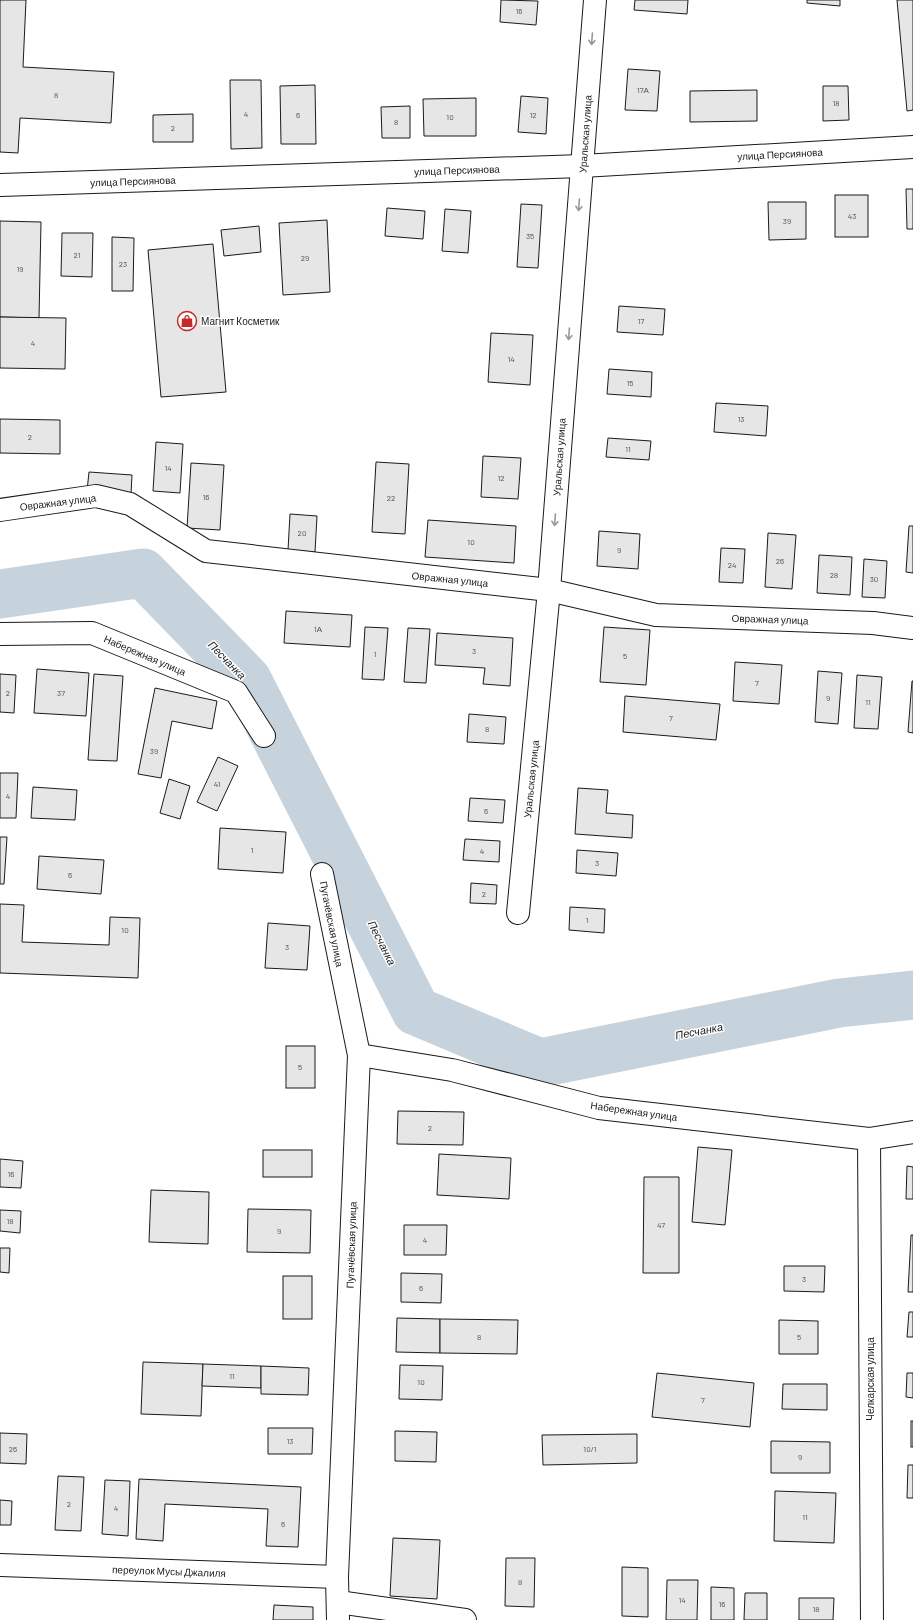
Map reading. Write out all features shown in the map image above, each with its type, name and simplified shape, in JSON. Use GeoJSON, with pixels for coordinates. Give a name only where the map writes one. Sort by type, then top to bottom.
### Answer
{"type":"FeatureCollection","features":[{"type":"Feature","properties":{"kind":"street","name":"Уральская улица"},"geometry":{"type":"LineString","coordinates":[[518,912],[549,590],[595,0]]}},
{"type":"Feature","properties":{"kind":"street","name":"улица Персиянова"},"geometry":{"type":"LineString","coordinates":[[0,185],[582,166],[913,147]]}},
{"type":"Feature","properties":{"kind":"street","name":"Овражная улица"},"geometry":{"type":"LineString","coordinates":[[0,510],[96,496],[130,504],[206,551],[549,590],[656,615],[872,623],[913,628]]}},
{"type":"Feature","properties":{"kind":"street","name":"Набережная улица"},"geometry":{"type":"LineString","coordinates":[[0,634],[92,633],[236,692],[264,736]]}},
{"type":"Feature","properties":{"kind":"street","name":"Пугачёвская улица"},"geometry":{"type":"LineString","coordinates":[[322,874],[359,1055],[337,1577],[338,1611]]}},
{"type":"Feature","properties":{"kind":"street","name":"Набережная улица"},"geometry":{"type":"LineString","coordinates":[[359,1055],[452,1070],[599,1108],[869,1139],[913,1132]]}},
{"type":"Feature","properties":{"kind":"street","name":"Челкарская улица"},"geometry":{"type":"LineString","coordinates":[[869,1139],[872,1620]]}},
{"type":"Feature","properties":{"kind":"street","name":"переулок Мусы Джалиля"},"geometry":{"type":"LineString","coordinates":[[0,1565],[337,1577]]}},
{"type":"Feature","properties":{"kind":"street"},"geometry":{"type":"LineString","coordinates":[[338,1611],[465,1620]]}},
{"type":"Feature","properties":{"kind":"building"},"geometry":{"type":"Polygon","coordinates":[[[0,0],[26,0],[23,67],[114,72],[111,123],[20,118],[18,153],[0,152],[0,0]]]}},
{"type":"Feature","properties":{"kind":"building"},"geometry":{"type":"Polygon","coordinates":[[[501,0],[538,1],[536,25],[500,22],[501,0]]]}},
{"type":"Feature","properties":{"kind":"building"},"geometry":{"type":"Polygon","coordinates":[[[635,0],[688,0],[687,14],[634,10],[635,0]]]}},
{"type":"Feature","properties":{"kind":"building"},"geometry":{"type":"Polygon","coordinates":[[[807,0],[840,0],[840,6],[807,3],[807,0]]]}},
{"type":"Feature","properties":{"kind":"building"},"geometry":{"type":"Polygon","coordinates":[[[897,0],[913,0],[913,110],[907,111],[897,0]]]}},
{"type":"Feature","properties":{"kind":"building"},"geometry":{"type":"Polygon","coordinates":[[[628,69],[660,71],[657,111],[625,110],[628,69]]]}},
{"type":"Feature","properties":{"kind":"building"},"geometry":{"type":"Polygon","coordinates":[[[230,80],[261,80],[262,148],[231,149],[230,80]]]}},
{"type":"Feature","properties":{"kind":"building"},"geometry":{"type":"Polygon","coordinates":[[[315,85],[316,144],[281,144],[280,86],[315,85]]]}},
{"type":"Feature","properties":{"kind":"building"},"geometry":{"type":"Polygon","coordinates":[[[823,86],[848,86],[849,120],[823,121],[823,86]]]}},
{"type":"Feature","properties":{"kind":"building"},"geometry":{"type":"Polygon","coordinates":[[[757,90],[757,121],[690,122],[690,91],[757,90]]]}},
{"type":"Feature","properties":{"kind":"building"},"geometry":{"type":"Polygon","coordinates":[[[521,96],[548,98],[546,134],[518,132],[521,96]]]}},
{"type":"Feature","properties":{"kind":"building"},"geometry":{"type":"Polygon","coordinates":[[[476,98],[476,136],[424,136],[423,99],[476,98]]]}},
{"type":"Feature","properties":{"kind":"building"},"geometry":{"type":"Polygon","coordinates":[[[410,106],[410,138],[382,138],[381,107],[410,106]]]}},
{"type":"Feature","properties":{"kind":"building"},"geometry":{"type":"Polygon","coordinates":[[[193,114],[193,142],[153,142],[153,115],[193,114]]]}},
{"type":"Feature","properties":{"kind":"building"},"geometry":{"type":"Polygon","coordinates":[[[906,189],[913,189],[913,229],[907,229],[906,189]]]}},
{"type":"Feature","properties":{"kind":"building"},"geometry":{"type":"Polygon","coordinates":[[[835,195],[868,195],[868,237],[835,237],[835,195]]]}},
{"type":"Feature","properties":{"kind":"building"},"geometry":{"type":"Polygon","coordinates":[[[768,202],[806,202],[806,239],[769,240],[768,202]]]}},
{"type":"Feature","properties":{"kind":"building"},"geometry":{"type":"Polygon","coordinates":[[[521,204],[542,205],[538,268],[517,267],[521,204]]]}},
{"type":"Feature","properties":{"kind":"building"},"geometry":{"type":"Polygon","coordinates":[[[387,208],[425,211],[423,239],[385,236],[387,208]]]}},
{"type":"Feature","properties":{"kind":"building"},"geometry":{"type":"Polygon","coordinates":[[[445,209],[471,211],[468,253],[442,251],[445,209]]]}},
{"type":"Feature","properties":{"kind":"building"},"geometry":{"type":"Polygon","coordinates":[[[327,220],[330,292],[283,295],[279,223],[327,220]]]}},
{"type":"Feature","properties":{"kind":"building"},"geometry":{"type":"Polygon","coordinates":[[[0,221],[41,222],[39,318],[0,317],[0,221]]]}},
{"type":"Feature","properties":{"kind":"building"},"geometry":{"type":"Polygon","coordinates":[[[259,226],[261,252],[224,256],[221,230],[259,226]]]}},
{"type":"Feature","properties":{"kind":"building"},"geometry":{"type":"Polygon","coordinates":[[[62,233],[93,233],[92,277],[61,276],[62,233]]]}},
{"type":"Feature","properties":{"kind":"building"},"geometry":{"type":"Polygon","coordinates":[[[112,237],[134,238],[133,291],[112,291],[112,237]]]}},
{"type":"Feature","properties":{"kind":"building","name":"Магнит Косметик"},"geometry":{"type":"Polygon","coordinates":[[[213,244],[226,392],[161,397],[148,250],[213,244]]]}},
{"type":"Feature","properties":{"kind":"building"},"geometry":{"type":"Polygon","coordinates":[[[619,306],[665,309],[663,335],[617,332],[619,306]]]}},
{"type":"Feature","properties":{"kind":"building"},"geometry":{"type":"Polygon","coordinates":[[[0,317],[66,318],[65,369],[0,368],[0,317]]]}},
{"type":"Feature","properties":{"kind":"building"},"geometry":{"type":"Polygon","coordinates":[[[491,333],[533,335],[530,385],[488,382],[491,333]]]}},
{"type":"Feature","properties":{"kind":"building"},"geometry":{"type":"Polygon","coordinates":[[[609,369],[652,372],[651,397],[607,394],[609,369]]]}},
{"type":"Feature","properties":{"kind":"building"},"geometry":{"type":"Polygon","coordinates":[[[716,403],[768,406],[766,436],[714,432],[716,403]]]}},
{"type":"Feature","properties":{"kind":"building"},"geometry":{"type":"Polygon","coordinates":[[[0,419],[60,420],[60,454],[0,453],[0,419]]]}},
{"type":"Feature","properties":{"kind":"building"},"geometry":{"type":"Polygon","coordinates":[[[608,438],[651,441],[649,460],[606,457],[608,438]]]}},
{"type":"Feature","properties":{"kind":"building"},"geometry":{"type":"Polygon","coordinates":[[[156,442],[183,444],[180,493],[153,491],[156,442]]]}},
{"type":"Feature","properties":{"kind":"building"},"geometry":{"type":"Polygon","coordinates":[[[483,456],[521,458],[518,499],[481,497],[483,456]]]}},
{"type":"Feature","properties":{"kind":"building"},"geometry":{"type":"Polygon","coordinates":[[[376,462],[409,464],[405,534],[372,532],[376,462]]]}},
{"type":"Feature","properties":{"kind":"building"},"geometry":{"type":"Polygon","coordinates":[[[191,463],[224,465],[220,530],[187,528],[191,463]]]}},
{"type":"Feature","properties":{"kind":"building"},"geometry":{"type":"Polygon","coordinates":[[[89,472],[132,475],[131,494],[87,491],[89,472]]]}},
{"type":"Feature","properties":{"kind":"building"},"geometry":{"type":"Polygon","coordinates":[[[290,514],[317,516],[315,552],[288,550],[290,514]]]}},
{"type":"Feature","properties":{"kind":"building"},"geometry":{"type":"Polygon","coordinates":[[[428,520],[516,526],[514,563],[425,557],[428,520]]]}},
{"type":"Feature","properties":{"kind":"building"},"geometry":{"type":"Polygon","coordinates":[[[909,526],[913,526],[913,573],[906,572],[909,526]]]}},
{"type":"Feature","properties":{"kind":"building"},"geometry":{"type":"Polygon","coordinates":[[[599,531],[640,534],[638,569],[597,566],[599,531]]]}},
{"type":"Feature","properties":{"kind":"building"},"geometry":{"type":"Polygon","coordinates":[[[768,533],[796,535],[792,589],[765,587],[768,533]]]}},
{"type":"Feature","properties":{"kind":"building"},"geometry":{"type":"Polygon","coordinates":[[[721,548],[745,549],[743,583],[719,582],[721,548]]]}},
{"type":"Feature","properties":{"kind":"building"},"geometry":{"type":"Polygon","coordinates":[[[819,555],[852,557],[850,595],[817,593],[819,555]]]}},
{"type":"Feature","properties":{"kind":"building"},"geometry":{"type":"Polygon","coordinates":[[[864,559],[887,561],[885,598],[862,597],[864,559]]]}},
{"type":"Feature","properties":{"kind":"building"},"geometry":{"type":"Polygon","coordinates":[[[286,611],[352,615],[350,647],[284,643],[286,611]]]}},
{"type":"Feature","properties":{"kind":"building"},"geometry":{"type":"Polygon","coordinates":[[[365,627],[388,628],[384,680],[362,679],[365,627]]]}},
{"type":"Feature","properties":{"kind":"building"},"geometry":{"type":"Polygon","coordinates":[[[604,627],[650,630],[646,685],[600,682],[604,627]]]}},
{"type":"Feature","properties":{"kind":"building"},"geometry":{"type":"Polygon","coordinates":[[[408,628],[430,629],[426,683],[404,682],[408,628]]]}},
{"type":"Feature","properties":{"kind":"building"},"geometry":{"type":"Polygon","coordinates":[[[437,633],[513,638],[510,686],[483,684],[485,668],[435,665],[437,633]]]}},
{"type":"Feature","properties":{"kind":"building"},"geometry":{"type":"Polygon","coordinates":[[[735,662],[782,665],[779,704],[733,701],[735,662]]]}},
{"type":"Feature","properties":{"kind":"building"},"geometry":{"type":"Polygon","coordinates":[[[37,669],[89,673],[86,716],[34,713],[37,669]]]}},
{"type":"Feature","properties":{"kind":"building"},"geometry":{"type":"Polygon","coordinates":[[[818,671],[842,673],[838,724],[815,722],[818,671]]]}},
{"type":"Feature","properties":{"kind":"building"},"geometry":{"type":"Polygon","coordinates":[[[0,674],[16,675],[14,713],[0,712],[0,674]]]}},
{"type":"Feature","properties":{"kind":"building"},"geometry":{"type":"Polygon","coordinates":[[[94,674],[123,676],[117,761],[88,760],[94,674]]]}},
{"type":"Feature","properties":{"kind":"building"},"geometry":{"type":"Polygon","coordinates":[[[857,675],[882,677],[878,729],[854,728],[857,675]]]}},
{"type":"Feature","properties":{"kind":"building"},"geometry":{"type":"Polygon","coordinates":[[[913,681],[913,733],[908,732],[913,681]]]}},
{"type":"Feature","properties":{"kind":"building"},"geometry":{"type":"Polygon","coordinates":[[[155,688],[217,701],[212,729],[172,721],[161,778],[138,774],[155,688]]]}},
{"type":"Feature","properties":{"kind":"building"},"geometry":{"type":"Polygon","coordinates":[[[625,696],[720,704],[716,740],[623,732],[625,696]]]}},
{"type":"Feature","properties":{"kind":"building"},"geometry":{"type":"Polygon","coordinates":[[[469,714],[506,717],[504,744],[467,742],[469,714]]]}},
{"type":"Feature","properties":{"kind":"building"},"geometry":{"type":"Polygon","coordinates":[[[218,757],[238,766],[217,811],[197,802],[218,757]]]}},
{"type":"Feature","properties":{"kind":"building"},"geometry":{"type":"Polygon","coordinates":[[[0,773],[18,773],[16,818],[0,818],[0,773]]]}},
{"type":"Feature","properties":{"kind":"building"},"geometry":{"type":"Polygon","coordinates":[[[169,779],[190,786],[180,819],[160,813],[169,779]]]}},
{"type":"Feature","properties":{"kind":"building"},"geometry":{"type":"Polygon","coordinates":[[[33,787],[77,790],[75,820],[31,818],[33,787]]]}},
{"type":"Feature","properties":{"kind":"building"},"geometry":{"type":"Polygon","coordinates":[[[578,788],[608,790],[606,813],[633,815],[632,838],[575,834],[578,788]]]}},
{"type":"Feature","properties":{"kind":"building"},"geometry":{"type":"Polygon","coordinates":[[[470,798],[505,800],[503,823],[468,821],[470,798]]]}},
{"type":"Feature","properties":{"kind":"building"},"geometry":{"type":"Polygon","coordinates":[[[220,828],[286,832],[283,873],[218,869],[220,828]]]}},
{"type":"Feature","properties":{"kind":"building"},"geometry":{"type":"Polygon","coordinates":[[[0,837],[7,837],[4,884],[0,884],[0,837]]]}},
{"type":"Feature","properties":{"kind":"building"},"geometry":{"type":"Polygon","coordinates":[[[465,839],[500,841],[499,862],[463,860],[465,839]]]}},
{"type":"Feature","properties":{"kind":"building"},"geometry":{"type":"Polygon","coordinates":[[[577,850],[618,853],[616,876],[576,873],[577,850]]]}},
{"type":"Feature","properties":{"kind":"building"},"geometry":{"type":"Polygon","coordinates":[[[39,856],[104,860],[101,894],[37,889],[39,856]]]}},
{"type":"Feature","properties":{"kind":"building"},"geometry":{"type":"Polygon","coordinates":[[[471,883],[497,885],[496,904],[470,903],[471,883]]]}},
{"type":"Feature","properties":{"kind":"building"},"geometry":{"type":"Polygon","coordinates":[[[0,904],[24,905],[22,942],[109,945],[110,917],[140,918],[138,978],[0,973],[0,904]]]}},
{"type":"Feature","properties":{"kind":"building"},"geometry":{"type":"Polygon","coordinates":[[[570,907],[605,909],[604,933],[569,930],[570,907]]]}},
{"type":"Feature","properties":{"kind":"building"},"geometry":{"type":"Polygon","coordinates":[[[268,923],[310,926],[307,970],[265,968],[268,923]]]}},
{"type":"Feature","properties":{"kind":"building"},"geometry":{"type":"Polygon","coordinates":[[[286,1046],[315,1046],[315,1088],[286,1088],[286,1046]]]}},
{"type":"Feature","properties":{"kind":"building"},"geometry":{"type":"Polygon","coordinates":[[[398,1111],[464,1112],[463,1145],[397,1144],[398,1111]]]}},
{"type":"Feature","properties":{"kind":"building"},"geometry":{"type":"Polygon","coordinates":[[[698,1147],[732,1150],[725,1225],[692,1222],[698,1147]]]}},
{"type":"Feature","properties":{"kind":"building"},"geometry":{"type":"Polygon","coordinates":[[[263,1150],[312,1150],[312,1177],[263,1177],[263,1150]]]}},
{"type":"Feature","properties":{"kind":"building"},"geometry":{"type":"Polygon","coordinates":[[[439,1154],[511,1158],[509,1199],[437,1195],[439,1154]]]}},
{"type":"Feature","properties":{"kind":"building"},"geometry":{"type":"Polygon","coordinates":[[[0,1159],[23,1161],[21,1188],[0,1187],[0,1159]]]}},
{"type":"Feature","properties":{"kind":"building"},"geometry":{"type":"Polygon","coordinates":[[[907,1166],[913,1167],[913,1199],[906,1199],[907,1166]]]}},
{"type":"Feature","properties":{"kind":"building"},"geometry":{"type":"Polygon","coordinates":[[[644,1177],[679,1177],[679,1273],[643,1273],[644,1177]]]}},
{"type":"Feature","properties":{"kind":"building"},"geometry":{"type":"Polygon","coordinates":[[[151,1190],[209,1192],[208,1244],[149,1242],[151,1190]]]}},
{"type":"Feature","properties":{"kind":"building"},"geometry":{"type":"Polygon","coordinates":[[[248,1209],[311,1210],[310,1253],[247,1252],[248,1209]]]}},
{"type":"Feature","properties":{"kind":"building"},"geometry":{"type":"Polygon","coordinates":[[[0,1210],[21,1211],[20,1233],[0,1231],[0,1210]]]}},
{"type":"Feature","properties":{"kind":"building"},"geometry":{"type":"Polygon","coordinates":[[[404,1225],[447,1225],[446,1255],[404,1255],[404,1225]]]}},
{"type":"Feature","properties":{"kind":"building"},"geometry":{"type":"Polygon","coordinates":[[[911,1235],[913,1235],[913,1292],[908,1292],[911,1235]]]}},
{"type":"Feature","properties":{"kind":"building"},"geometry":{"type":"Polygon","coordinates":[[[0,1248],[10,1248],[9,1273],[0,1272],[0,1248]]]}},
{"type":"Feature","properties":{"kind":"building"},"geometry":{"type":"Polygon","coordinates":[[[784,1266],[825,1266],[824,1292],[784,1291],[784,1266]]]}},
{"type":"Feature","properties":{"kind":"building"},"geometry":{"type":"Polygon","coordinates":[[[401,1273],[442,1274],[441,1303],[401,1302],[401,1273]]]}},
{"type":"Feature","properties":{"kind":"building"},"geometry":{"type":"Polygon","coordinates":[[[283,1276],[312,1276],[312,1319],[283,1319],[283,1276]]]}},
{"type":"Feature","properties":{"kind":"building"},"geometry":{"type":"Polygon","coordinates":[[[909,1312],[913,1312],[913,1337],[907,1337],[909,1312]]]}},
{"type":"Feature","properties":{"kind":"building"},"geometry":{"type":"Polygon","coordinates":[[[397,1318],[440,1319],[440,1353],[396,1352],[397,1318]]]}},
{"type":"Feature","properties":{"kind":"building"},"geometry":{"type":"Polygon","coordinates":[[[440,1319],[518,1320],[517,1354],[440,1353],[440,1319]]]}},
{"type":"Feature","properties":{"kind":"building"},"geometry":{"type":"Polygon","coordinates":[[[779,1320],[818,1321],[818,1354],[779,1354],[779,1320]]]}},
{"type":"Feature","properties":{"kind":"building"},"geometry":{"type":"Polygon","coordinates":[[[143,1362],[203,1364],[201,1416],[141,1414],[143,1362]]]}},
{"type":"Feature","properties":{"kind":"building"},"geometry":{"type":"Polygon","coordinates":[[[203,1364],[261,1366],[261,1388],[202,1386],[203,1364]]]}},
{"type":"Feature","properties":{"kind":"building"},"geometry":{"type":"Polygon","coordinates":[[[400,1365],[443,1366],[442,1400],[399,1399],[400,1365]]]}},
{"type":"Feature","properties":{"kind":"building"},"geometry":{"type":"Polygon","coordinates":[[[261,1366],[309,1368],[308,1395],[261,1394],[261,1366]]]}},
{"type":"Feature","properties":{"kind":"building"},"geometry":{"type":"Polygon","coordinates":[[[657,1373],[754,1383],[750,1427],[652,1417],[657,1373]]]}},
{"type":"Feature","properties":{"kind":"building"},"geometry":{"type":"Polygon","coordinates":[[[907,1373],[913,1373],[913,1398],[906,1397],[907,1373]]]}},
{"type":"Feature","properties":{"kind":"building"},"geometry":{"type":"Polygon","coordinates":[[[783,1384],[827,1384],[827,1410],[782,1409],[783,1384]]]}},
{"type":"Feature","properties":{"kind":"building"},"geometry":{"type":"Polygon","coordinates":[[[911,1421],[913,1421],[913,1447],[911,1447],[911,1421]]]}},
{"type":"Feature","properties":{"kind":"building"},"geometry":{"type":"Polygon","coordinates":[[[268,1428],[313,1428],[312,1454],[268,1454],[268,1428]]]}},
{"type":"Feature","properties":{"kind":"building"},"geometry":{"type":"Polygon","coordinates":[[[395,1431],[437,1432],[436,1462],[395,1461],[395,1431]]]}},
{"type":"Feature","properties":{"kind":"building"},"geometry":{"type":"Polygon","coordinates":[[[0,1433],[27,1434],[26,1464],[0,1463],[0,1433]]]}},
{"type":"Feature","properties":{"kind":"building"},"geometry":{"type":"Polygon","coordinates":[[[637,1434],[637,1463],[543,1465],[542,1435],[637,1434]]]}},
{"type":"Feature","properties":{"kind":"building"},"geometry":{"type":"Polygon","coordinates":[[[771,1441],[830,1442],[830,1473],[771,1473],[771,1441]]]}},
{"type":"Feature","properties":{"kind":"building"},"geometry":{"type":"Polygon","coordinates":[[[908,1465],[913,1465],[913,1498],[907,1498],[908,1465]]]}},
{"type":"Feature","properties":{"kind":"building"},"geometry":{"type":"Polygon","coordinates":[[[58,1476],[84,1477],[81,1531],[55,1530],[58,1476]]]}},
{"type":"Feature","properties":{"kind":"building"},"geometry":{"type":"Polygon","coordinates":[[[139,1479],[301,1487],[298,1547],[266,1546],[268,1509],[165,1504],[163,1541],[136,1539],[139,1479]]]}},
{"type":"Feature","properties":{"kind":"building"},"geometry":{"type":"Polygon","coordinates":[[[105,1480],[130,1481],[128,1536],[102,1534],[105,1480]]]}},
{"type":"Feature","properties":{"kind":"building"},"geometry":{"type":"Polygon","coordinates":[[[775,1491],[836,1493],[834,1543],[774,1541],[775,1491]]]}},
{"type":"Feature","properties":{"kind":"building"},"geometry":{"type":"Polygon","coordinates":[[[0,1500],[12,1501],[11,1525],[0,1525],[0,1500]]]}},
{"type":"Feature","properties":{"kind":"building"},"geometry":{"type":"Polygon","coordinates":[[[393,1538],[440,1540],[437,1599],[390,1596],[393,1538]]]}},
{"type":"Feature","properties":{"kind":"building"},"geometry":{"type":"Polygon","coordinates":[[[506,1558],[535,1558],[534,1607],[505,1606],[506,1558]]]}},
{"type":"Feature","properties":{"kind":"building"},"geometry":{"type":"Polygon","coordinates":[[[622,1567],[648,1568],[648,1617],[622,1616],[622,1567]]]}},
{"type":"Feature","properties":{"kind":"building"},"geometry":{"type":"Polygon","coordinates":[[[667,1580],[698,1580],[697,1620],[666,1620],[667,1580]]]}},
{"type":"Feature","properties":{"kind":"building"},"geometry":{"type":"Polygon","coordinates":[[[711,1587],[734,1588],[734,1620],[711,1620],[711,1587]]]}},
{"type":"Feature","properties":{"kind":"building"},"geometry":{"type":"Polygon","coordinates":[[[745,1593],[767,1593],[767,1620],[744,1620],[745,1593]]]}},
{"type":"Feature","properties":{"kind":"building"},"geometry":{"type":"Polygon","coordinates":[[[799,1598],[834,1598],[833,1620],[799,1620],[799,1598]]]}},
{"type":"Feature","properties":{"kind":"building"},"geometry":{"type":"Polygon","coordinates":[[[274,1605],[313,1607],[313,1620],[273,1620],[274,1605]]]}},
{"type":"Feature","properties":{"kind":"waterway","name":"Песчанка"},"geometry":{"type":"LineString","coordinates":[[0,594],[143,573],[247,680],[416,1011],[540,1063],[839,1003],[913,995]]}},
{"type":"Feature","properties":{"kind":"place","name":"Магнит Косметик"},"geometry":{"type":"Point","coordinates":[187,321]}}]}
